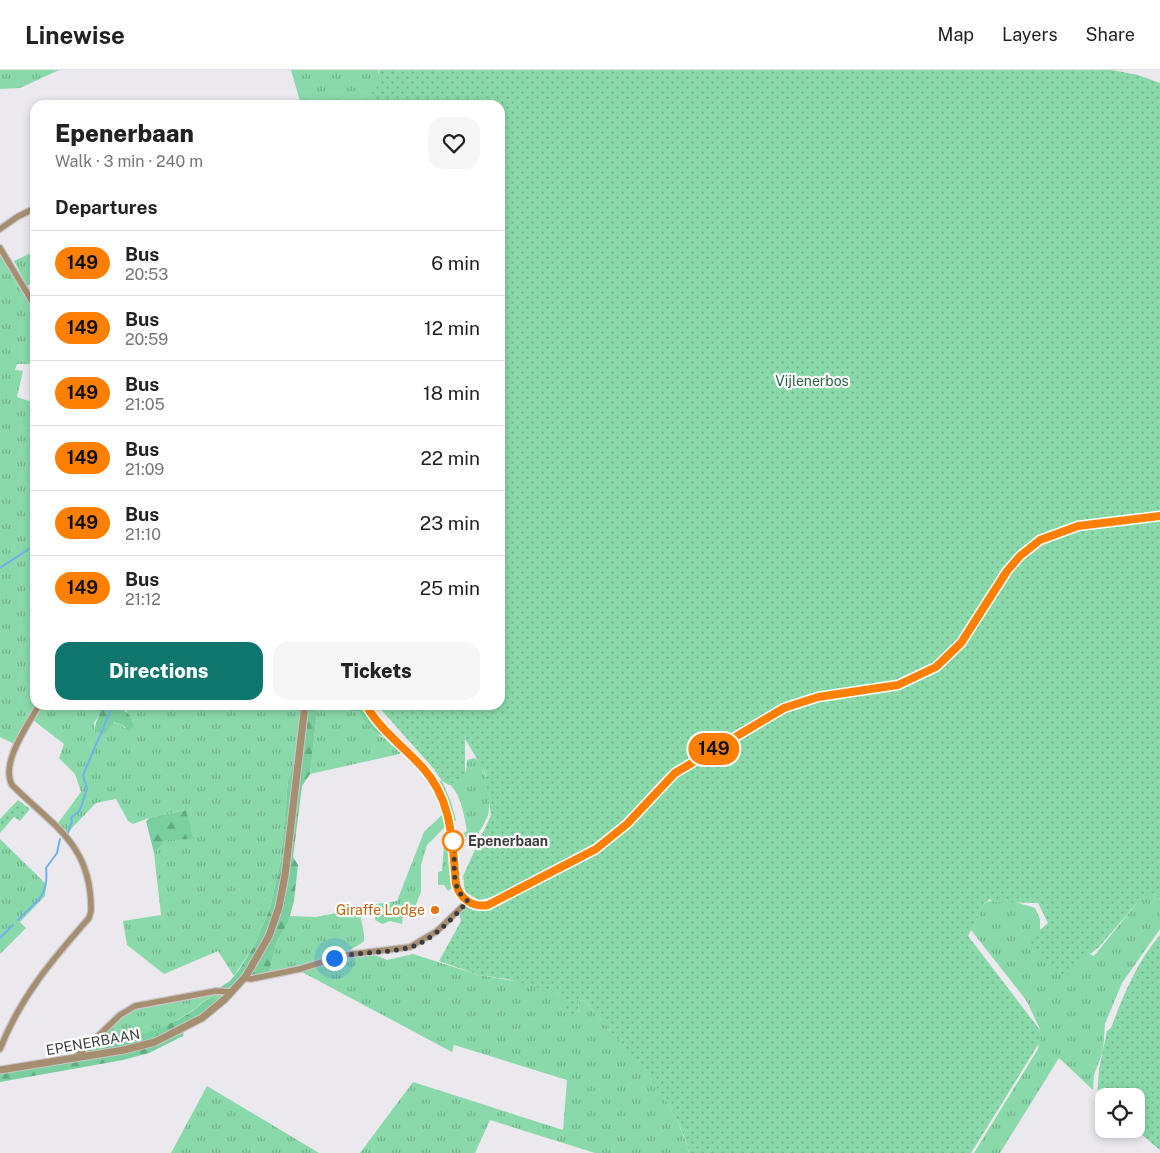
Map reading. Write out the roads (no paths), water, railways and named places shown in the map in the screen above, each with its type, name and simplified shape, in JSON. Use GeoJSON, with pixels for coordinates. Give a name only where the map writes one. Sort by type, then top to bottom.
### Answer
{"type":"FeatureCollection","features":[{"type":"Feature","properties":{"kind":"street"},"geometry":{"type":"LineString","coordinates":[[0,229],[30,210]]}},
{"type":"Feature","properties":{"kind":"street"},"geometry":{"type":"LineString","coordinates":[[0,248],[30,298]]}},
{"type":"Feature","properties":{"kind":"street"},"geometry":{"type":"LineString","coordinates":[[369,710],[377,721],[424,770],[438,791],[451,826],[456,884],[460,895],[468,901],[483,906],[494,903],[590,852],[627,824],[664,782],[678,771],[791,705],[818,697],[898,685],[936,667],[961,643],[1014,562],[1047,537],[1078,526],[1160,516]]}},
{"type":"Feature","properties":{"kind":"street"},"geometry":{"type":"LineString","coordinates":[[0,1049],[14,1018],[45,968],[89,918],[91,911],[85,870],[76,850],[52,821],[12,785],[8,778],[8,763],[36,710]]}},
{"type":"Feature","properties":{"kind":"street","name":"EPENERBAAN"},"geometry":{"type":"LineString","coordinates":[[0,1070],[132,1049],[160,1040],[202,1018],[232,992],[244,978],[263,948],[279,907],[285,875],[305,710]]}},
{"type":"Feature","properties":{"kind":"street"},"geometry":{"type":"LineString","coordinates":[[244,978],[250,979],[300,969],[344,955],[410,947],[437,931],[468,901]]}},
{"type":"Feature","properties":{"kind":"street"},"geometry":{"type":"LineString","coordinates":[[75,1058],[120,1015],[135,1006],[216,991],[232,992]]}},
{"type":"Feature","properties":{"kind":"waterway"},"geometry":{"type":"LineString","coordinates":[[0,568],[30,548]]}},
{"type":"Feature","properties":{"kind":"waterway"},"geometry":{"type":"LineString","coordinates":[[68,833],[72,822],[71,818],[80,810],[87,789],[83,775],[111,710]]}},
{"type":"Feature","properties":{"kind":"waterway"},"geometry":{"type":"LineString","coordinates":[[18,920],[43,892],[46,886],[46,868],[57,853],[60,839]]}},
{"type":"Feature","properties":{"kind":"waterway"},"geometry":{"type":"LineString","coordinates":[[0,938],[13,925]]}},
{"type":"Feature","properties":{"kind":"place","name":"Epenerbaan"},"geometry":{"type":"Point","coordinates":[453,841]}},
{"type":"Feature","properties":{"kind":"place","name":"Giraffe Lodge"},"geometry":{"type":"Point","coordinates":[435,910]}},
{"type":"Feature","properties":{"kind":"park label","name":"Vijlenerbos"},"geometry":{"type":"Point","coordinates":[812,381]}}]}
